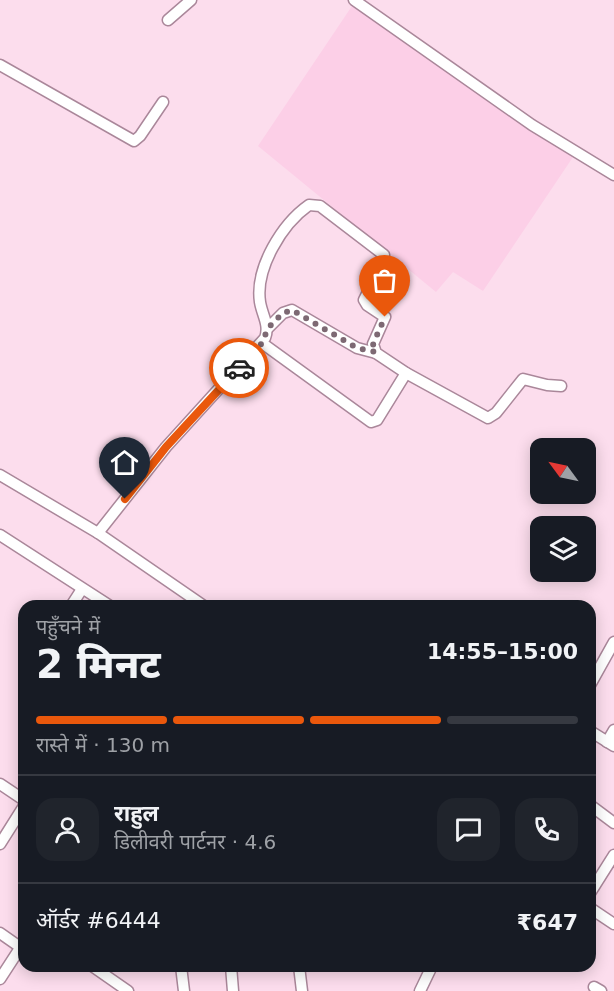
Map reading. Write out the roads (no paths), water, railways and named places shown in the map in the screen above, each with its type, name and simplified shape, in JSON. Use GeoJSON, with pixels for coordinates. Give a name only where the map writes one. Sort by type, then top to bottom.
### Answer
{"type":"FeatureCollection","features":[{"type":"Feature","properties":{"kind":"street"},"geometry":{"type":"LineString","coordinates":[[168,20],[191,0]]}},
{"type":"Feature","properties":{"kind":"street"},"geometry":{"type":"LineString","coordinates":[[354,0],[532,125],[614,175]]}},
{"type":"Feature","properties":{"kind":"street"},"geometry":{"type":"LineString","coordinates":[[0,65],[134,141],[140,136],[163,102]]}},
{"type":"Feature","properties":{"kind":"street"},"geometry":{"type":"LineString","coordinates":[[268,328],[261,304],[259,281],[261,274],[269,254],[287,228],[303,209],[315,204],[384,255],[383,262],[364,300],[367,305],[385,317],[373,344],[376,352]]}},
{"type":"Feature","properties":{"kind":"street"},"geometry":{"type":"LineString","coordinates":[[98,533],[166,447],[262,343],[268,328],[283,313],[292,310],[357,348],[376,352],[406,372],[488,418],[496,413],[523,379],[561,386]]}},
{"type":"Feature","properties":{"kind":"street"},"geometry":{"type":"LineString","coordinates":[[262,343],[371,422],[377,420],[406,372]]}},
{"type":"Feature","properties":{"kind":"street"},"geometry":{"type":"LineString","coordinates":[[0,475],[98,533],[195,600]]}},
{"type":"Feature","properties":{"kind":"street"},"geometry":{"type":"LineString","coordinates":[[0,536],[100,600]]}},
{"type":"Feature","properties":{"kind":"street"},"geometry":{"type":"LineString","coordinates":[[75,600],[82,589]]}},
{"type":"Feature","properties":{"kind":"street"},"geometry":{"type":"LineString","coordinates":[[596,675],[613,646]]}},
{"type":"Feature","properties":{"kind":"street"},"geometry":{"type":"LineString","coordinates":[[596,735],[610,744],[614,730]]}},
{"type":"Feature","properties":{"kind":"street"},"geometry":{"type":"LineString","coordinates":[[0,784],[18,796]]}},
{"type":"Feature","properties":{"kind":"street"},"geometry":{"type":"LineString","coordinates":[[596,810],[614,823]]}},
{"type":"Feature","properties":{"kind":"street"},"geometry":{"type":"LineString","coordinates":[[0,844],[18,816]]}},
{"type":"Feature","properties":{"kind":"street"},"geometry":{"type":"LineString","coordinates":[[596,883],[614,855]]}},
{"type":"Feature","properties":{"kind":"street"},"geometry":{"type":"LineString","coordinates":[[596,912],[614,924]]}},
{"type":"Feature","properties":{"kind":"street"},"geometry":{"type":"LineString","coordinates":[[0,933],[18,942]]}},
{"type":"Feature","properties":{"kind":"street"},"geometry":{"type":"LineString","coordinates":[[0,979],[18,950]]}},
{"type":"Feature","properties":{"kind":"street"},"geometry":{"type":"LineString","coordinates":[[101,972],[128,991]]}},
{"type":"Feature","properties":{"kind":"street"},"geometry":{"type":"LineString","coordinates":[[182,972],[184,991]]}},
{"type":"Feature","properties":{"kind":"street"},"geometry":{"type":"LineString","coordinates":[[231,972],[233,991]]}},
{"type":"Feature","properties":{"kind":"street"},"geometry":{"type":"LineString","coordinates":[[300,972],[302,991]]}},
{"type":"Feature","properties":{"kind":"street"},"geometry":{"type":"LineString","coordinates":[[420,991],[429,972]]}}]}
